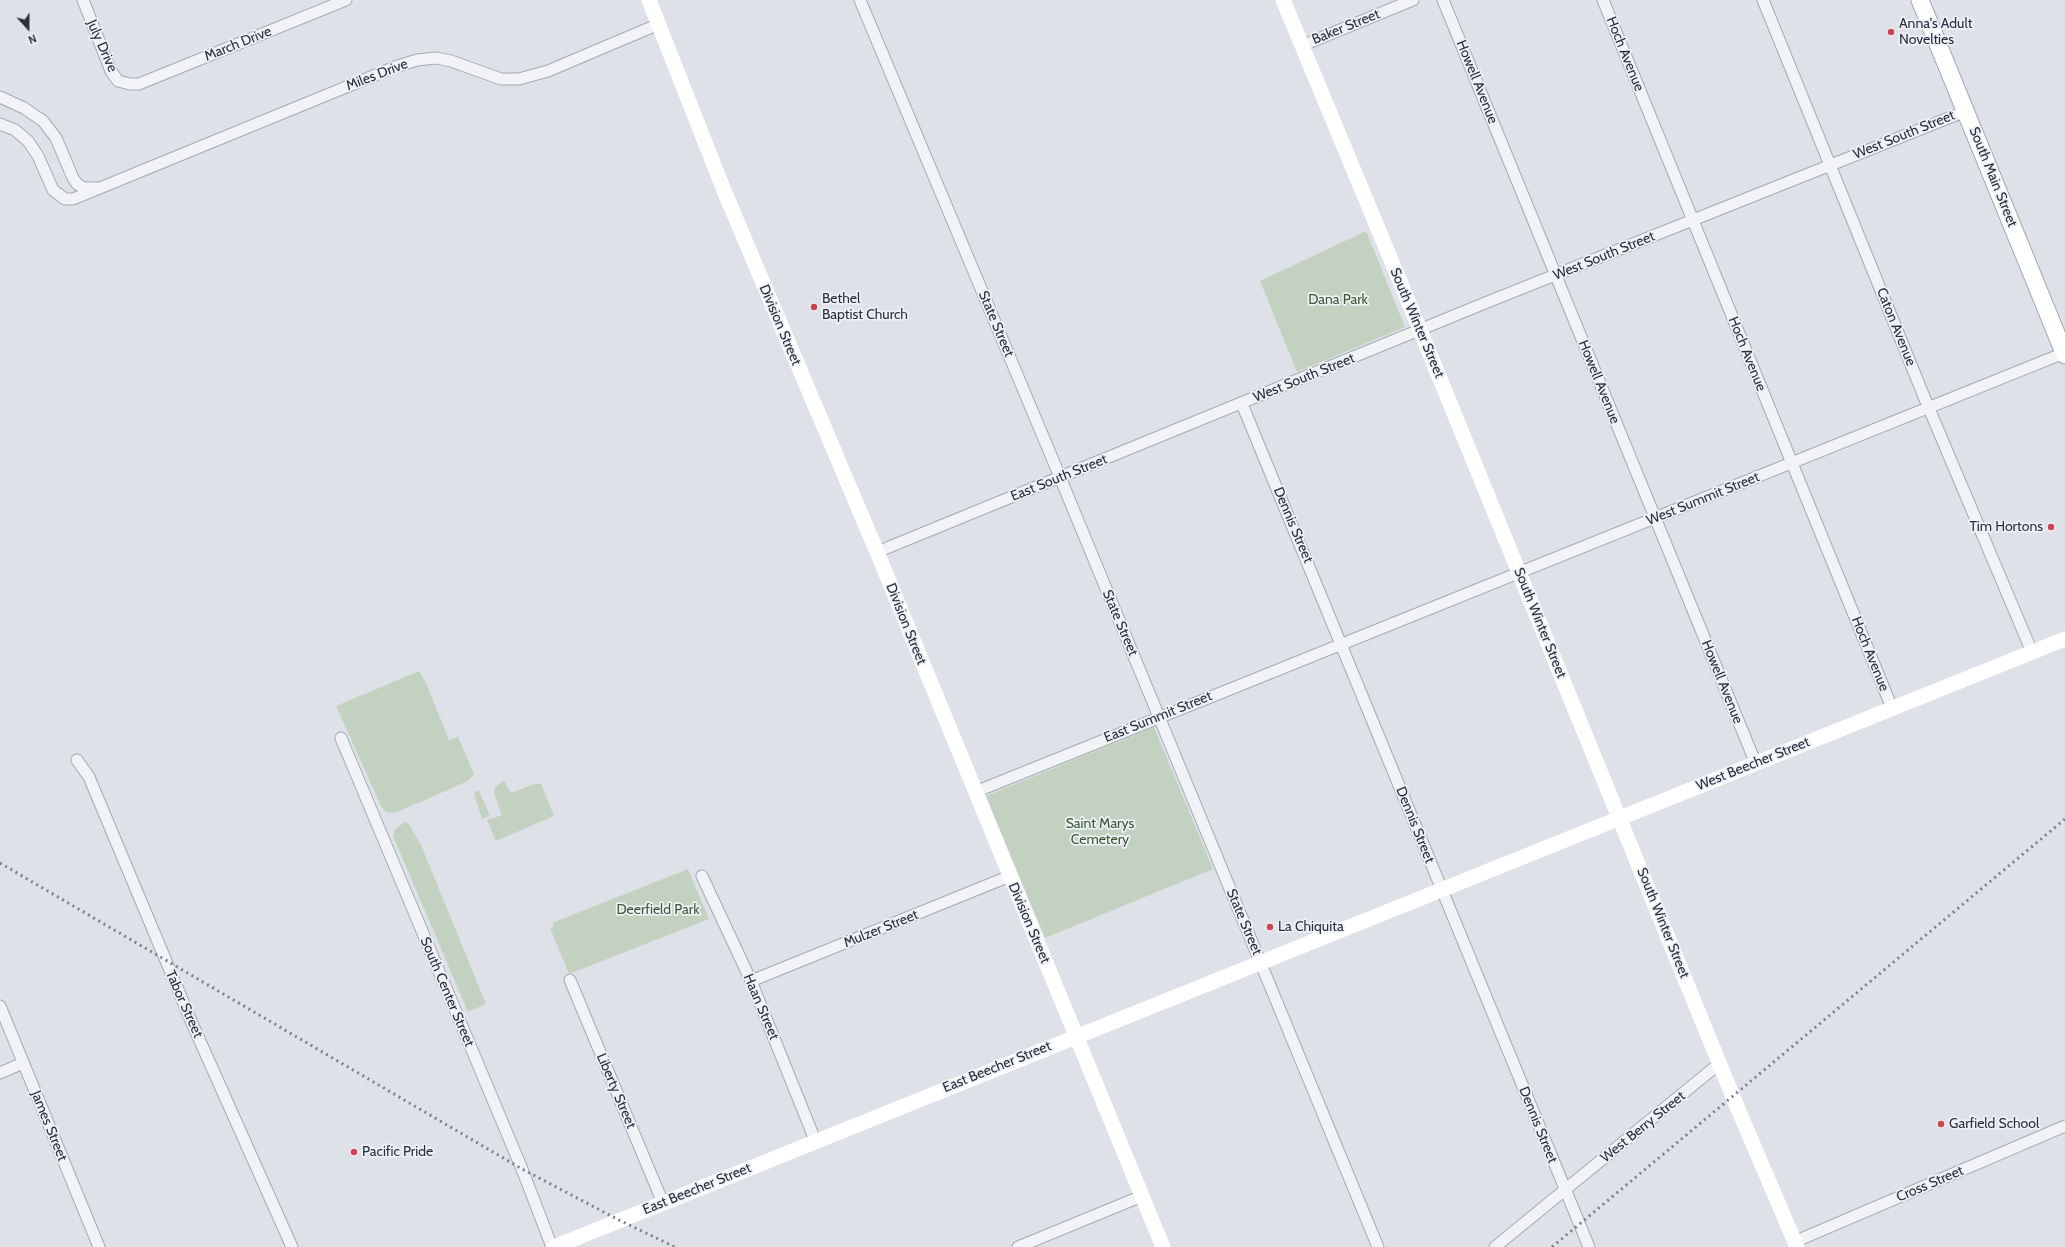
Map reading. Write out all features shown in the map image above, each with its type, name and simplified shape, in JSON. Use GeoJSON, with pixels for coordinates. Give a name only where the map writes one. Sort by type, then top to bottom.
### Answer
{"type":"FeatureCollection","features":[{"type":"Feature","properties":{"kind":"main road","name":"South Main Street"},"geometry":{"type":"LineString","coordinates":[[1920,0],[2065,354]]}},
{"type":"Feature","properties":{"kind":"street","name":"July Drive"},"geometry":{"type":"LineString","coordinates":[[82,0],[111,71],[118,81],[130,84]]}},
{"type":"Feature","properties":{"kind":"street","name":"March Drive"},"geometry":{"type":"LineString","coordinates":[[130,84],[139,84],[346,0]]}},
{"type":"Feature","properties":{"kind":"street","name":"Division Street"},"geometry":{"type":"LineString","coordinates":[[649,0],[725,193],[876,552],[1163,1247]]}},
{"type":"Feature","properties":{"kind":"street","name":"State Street"},"geometry":{"type":"LineString","coordinates":[[860,0],[1159,716],[1378,1247]]}},
{"type":"Feature","properties":{"kind":"street","name":"South Winter Street"},"geometry":{"type":"LineString","coordinates":[[1283,0],[1520,573],[1720,1063],[1796,1244]]}},
{"type":"Feature","properties":{"kind":"street","name":"Baker Street"},"geometry":{"type":"LineString","coordinates":[[1301,46],[1413,0]]}},
{"type":"Feature","properties":{"kind":"street","name":"Howell Avenue"},"geometry":{"type":"LineString","coordinates":[[1443,0],[1756,764]]}},
{"type":"Feature","properties":{"kind":"street","name":"Hoch Avenue"},"geometry":{"type":"LineString","coordinates":[[1603,0],[1892,708]]}},
{"type":"Feature","properties":{"kind":"street","name":"Caton Avenue"},"geometry":{"type":"LineString","coordinates":[[1763,0],[1929,408],[2032,652]]}},
{"type":"Feature","properties":{"kind":"street","name":"Miles Drive"},"geometry":{"type":"LineString","coordinates":[[0,124],[22,135],[31,144],[53,190],[58,195],[73,199],[395,67],[417,60],[436,58],[451,61],[501,79],[519,79],[548,71],[659,24]]}},
{"type":"Feature","properties":{"kind":"street","name":"Miles Drive"},"geometry":{"type":"LineString","coordinates":[[0,97],[24,108],[43,121],[56,138],[77,184],[84,188],[101,188]]}},
{"type":"Feature","properties":{"kind":"street","name":"West South Street"},"geometry":{"type":"LineString","coordinates":[[1242,404],[1692,219],[1966,111]]}},
{"type":"Feature","properties":{"kind":"street","name":"West Summit Street"},"geometry":{"type":"LineString","coordinates":[[1342,643],[2065,354]]}},
{"type":"Feature","properties":{"kind":"street","name":"East South Street"},"geometry":{"type":"LineString","coordinates":[[876,552],[1242,404]]}},
{"type":"Feature","properties":{"kind":"street","name":"Dennis Street"},"geometry":{"type":"LineString","coordinates":[[1242,404],[1342,643],[1441,890],[1589,1247]]}},
{"type":"Feature","properties":{"kind":"street","name":"West Beecher Street"},"geometry":{"type":"LineString","coordinates":[[1441,890],[2065,639]]}},
{"type":"Feature","properties":{"kind":"street","name":"East Summit Street"},"geometry":{"type":"LineString","coordinates":[[975,792],[1159,716],[1342,643]]}},
{"type":"Feature","properties":{"kind":"street","name":"South Center Street"},"geometry":{"type":"LineString","coordinates":[[341,738],[522,1169],[553,1247]]}},
{"type":"Feature","properties":{"kind":"street","name":"Tabor Street"},"geometry":{"type":"LineString","coordinates":[[77,760],[89,777],[189,1016],[292,1247]]}},
{"type":"Feature","properties":{"kind":"street","name":"Haan Street"},"geometry":{"type":"LineString","coordinates":[[702,876],[751,981],[815,1140]]}},
{"type":"Feature","properties":{"kind":"street","name":"Mulzer Street"},"geometry":{"type":"LineString","coordinates":[[751,981],[1010,876]]}},
{"type":"Feature","properties":{"kind":"street","name":"East Beecher Street"},"geometry":{"type":"LineString","coordinates":[[553,1247],[815,1140],[1441,890]]}},
{"type":"Feature","properties":{"kind":"street","name":"Liberty Street"},"geometry":{"type":"LineString","coordinates":[[570,980],[663,1202]]}},
{"type":"Feature","properties":{"kind":"street","name":"James Street"},"geometry":{"type":"LineString","coordinates":[[0,1006],[99,1247]]}},
{"type":"Feature","properties":{"kind":"street"},"geometry":{"type":"LineString","coordinates":[[0,1073],[23,1063]]}},
{"type":"Feature","properties":{"kind":"street","name":"West Berry Street"},"geometry":{"type":"LineString","coordinates":[[1495,1247],[1720,1063]]}},
{"type":"Feature","properties":{"kind":"street","name":"Cross Street"},"geometry":{"type":"LineString","coordinates":[[1796,1244],[2065,1126]]}},
{"type":"Feature","properties":{"kind":"street"},"geometry":{"type":"LineString","coordinates":[[1024,1246],[1142,1196]]}},
{"type":"Feature","properties":{"kind":"green space","name":"Dana Park"},"geometry":{"type":"Polygon","coordinates":[[[1366,231],[1405,327],[1297,372],[1260,281],[1366,231]]]}},
{"type":"Feature","properties":{"kind":"green space"},"geometry":{"type":"Polygon","coordinates":[[[419,671],[426,683],[449,740],[458,737],[474,774],[468,781],[395,813],[386,812],[381,806],[336,706],[419,671]]]}},
{"type":"Feature","properties":{"kind":"green space","name":"Saint Marys Cemetery"},"geometry":{"type":"Polygon","coordinates":[[[1154,727],[1213,869],[1045,938],[986,796],[1154,727]]]}},
{"type":"Feature","properties":{"kind":"green space"},"geometry":{"type":"Polygon","coordinates":[[[504,780],[511,793],[534,784],[541,784],[554,816],[496,841],[487,820],[502,815],[494,794],[495,787],[504,780]]]}},
{"type":"Feature","properties":{"kind":"green space"},"geometry":{"type":"Polygon","coordinates":[[[476,791],[479,791],[490,816],[482,819],[474,794],[476,791]]]}},
{"type":"Feature","properties":{"kind":"green space"},"geometry":{"type":"Polygon","coordinates":[[[405,822],[409,824],[421,845],[486,1004],[468,1012],[393,836],[395,829],[405,822]]]}},
{"type":"Feature","properties":{"kind":"green space","name":"Deerfield Park"},"geometry":{"type":"Polygon","coordinates":[[[688,869],[709,919],[569,974],[550,928],[554,926],[552,923],[688,869]]]}},
{"type":"Feature","properties":{"kind":"railway"},"geometry":{"type":"LineString","coordinates":[[1552,1247],[2065,819]]}},
{"type":"Feature","properties":{"kind":"railway"},"geometry":{"type":"LineString","coordinates":[[0,863],[522,1169],[619,1220],[675,1247]]}},
{"type":"Feature","properties":{"kind":"place","name":"Anna's Adult Novelties"},"geometry":{"type":"Point","coordinates":[1891,32]}},
{"type":"Feature","properties":{"kind":"place","name":"Bethel Baptist Church"},"geometry":{"type":"Point","coordinates":[814,307]}},
{"type":"Feature","properties":{"kind":"place","name":"Tim Hortons"},"geometry":{"type":"Point","coordinates":[2051,527]}},
{"type":"Feature","properties":{"kind":"place","name":"La Chiquita"},"geometry":{"type":"Point","coordinates":[1270,927]}},
{"type":"Feature","properties":{"kind":"place","name":"Garfield School"},"geometry":{"type":"Point","coordinates":[1941,1124]}},
{"type":"Feature","properties":{"kind":"place","name":"Pacific Pride"},"geometry":{"type":"Point","coordinates":[354,1152]}}]}
